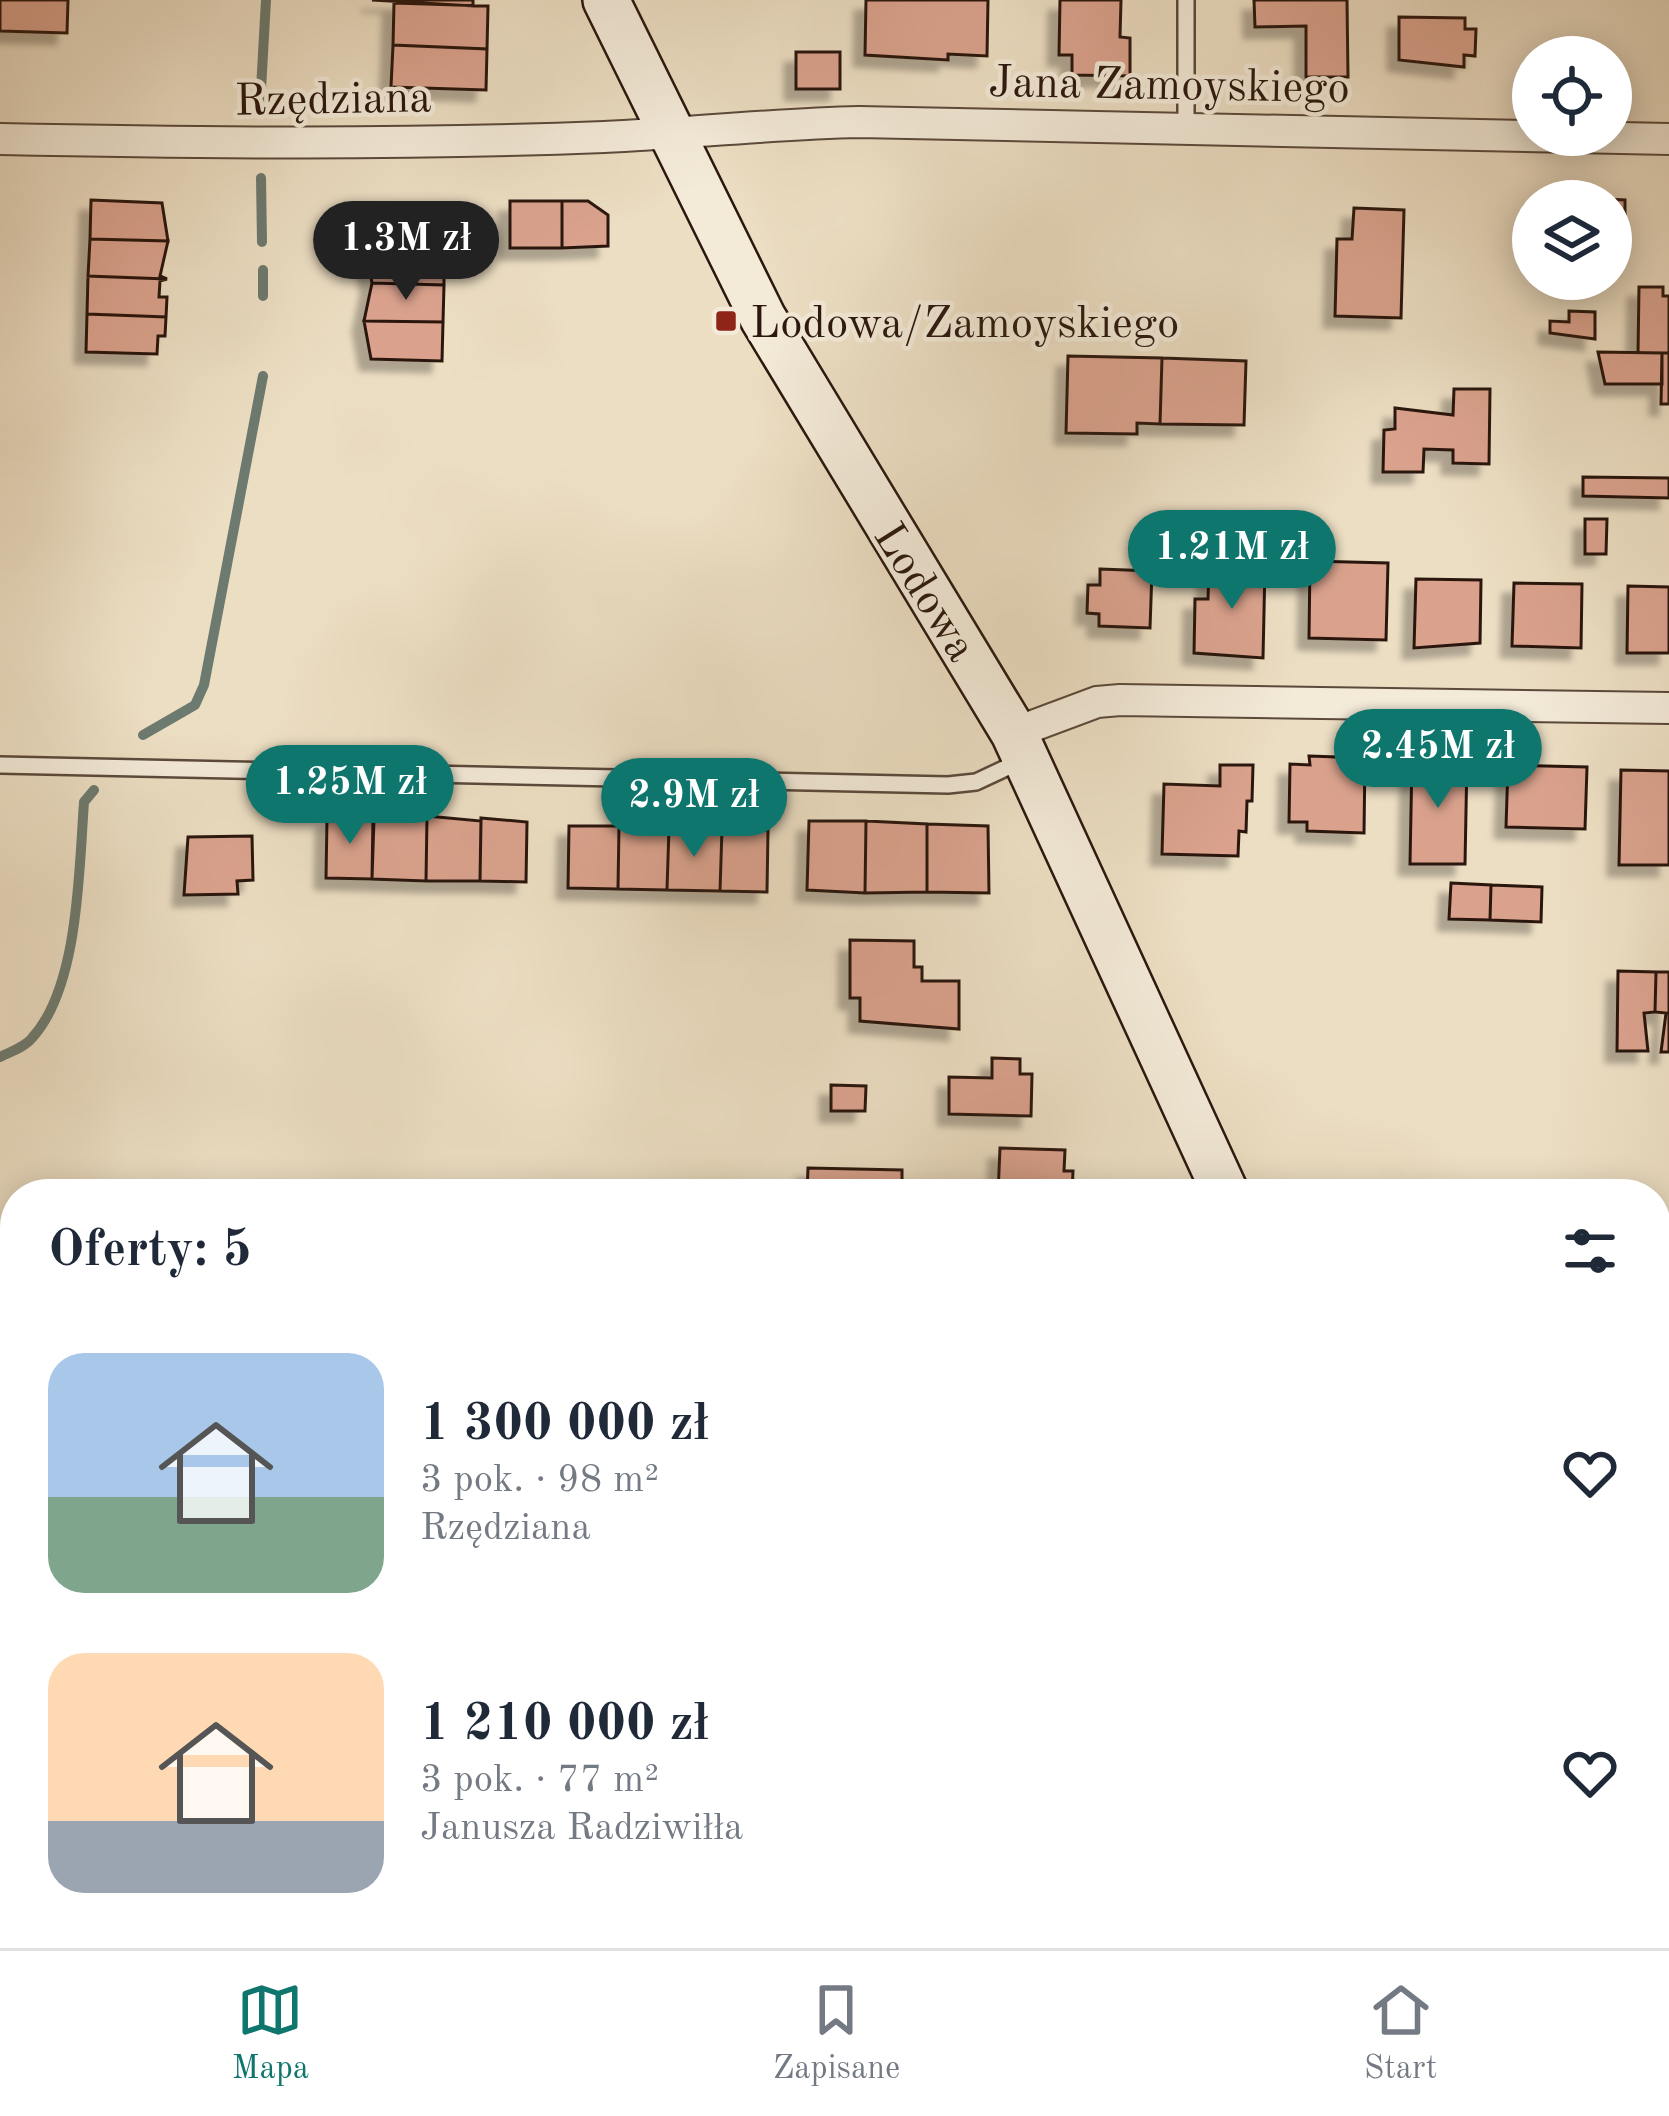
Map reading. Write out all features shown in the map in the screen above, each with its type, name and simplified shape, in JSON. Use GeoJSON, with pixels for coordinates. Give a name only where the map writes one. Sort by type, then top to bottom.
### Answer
{"type":"FeatureCollection","features":[{"type":"Feature","properties":{"kind":"street","name":"Lodowa"},"geometry":{"type":"LineString","coordinates":[[606,0],[763,318],[1020,746],[1219,1179]]}},
{"type":"Feature","properties":{"kind":"street","name":"Jana Zamoyskiego"},"geometry":{"type":"LineString","coordinates":[[668,131],[860,122],[1669,139]]}},
{"type":"Feature","properties":{"kind":"street","name":"Rzędziana"},"geometry":{"type":"LineString","coordinates":[[0,139],[301,145],[668,131]]}},
{"type":"Feature","properties":{"kind":"street"},"geometry":{"type":"LineString","coordinates":[[1020,746],[1097,702],[1120,700],[1669,708]]}},
{"type":"Feature","properties":{"kind":"lane"},"geometry":{"type":"LineString","coordinates":[[1186,0],[1186,129]]}},
{"type":"Feature","properties":{"kind":"lane"},"geometry":{"type":"LineString","coordinates":[[0,765],[948,785],[976,782],[1020,746]]}},
{"type":"Feature","properties":{"kind":"building"},"geometry":{"type":"Polygon","coordinates":[[[0,0],[68,0],[67,33],[0,31],[0,0]]]}},
{"type":"Feature","properties":{"kind":"building"},"geometry":{"type":"Polygon","coordinates":[[[372,0],[473,0],[473,6],[372,0]]]}},
{"type":"Feature","properties":{"kind":"building"},"geometry":{"type":"Polygon","coordinates":[[[866,0],[988,0],[987,56],[948,54],[948,60],[865,55],[866,0]]]}},
{"type":"Feature","properties":{"kind":"building"},"geometry":{"type":"Polygon","coordinates":[[[1060,0],[1121,0],[1120,37],[1130,38],[1130,76],[1072,75],[1072,55],[1059,55],[1060,0]]]}},
{"type":"Feature","properties":{"kind":"building"},"geometry":{"type":"Polygon","coordinates":[[[1254,0],[1347,0],[1348,77],[1306,77],[1306,26],[1255,27],[1254,0]]]}},
{"type":"Feature","properties":{"kind":"building"},"geometry":{"type":"Polygon","coordinates":[[[394,3],[488,6],[487,49],[393,45],[394,3]]]}},
{"type":"Feature","properties":{"kind":"building"},"geometry":{"type":"Polygon","coordinates":[[[1399,17],[1465,18],[1465,29],[1476,29],[1475,56],[1464,55],[1464,67],[1399,60],[1399,17]]]}},
{"type":"Feature","properties":{"kind":"building"},"geometry":{"type":"Polygon","coordinates":[[[393,45],[487,49],[486,90],[391,87],[393,45]]]}},
{"type":"Feature","properties":{"kind":"building"},"geometry":{"type":"Polygon","coordinates":[[[796,52],[840,52],[840,89],[796,89],[796,52]]]}},
{"type":"Feature","properties":{"kind":"building"},"geometry":{"type":"Polygon","coordinates":[[[91,200],[162,203],[168,241],[90,239],[91,200]]]}},
{"type":"Feature","properties":{"kind":"building"},"geometry":{"type":"Polygon","coordinates":[[[510,201],[562,201],[562,248],[510,248],[510,201]]]}},
{"type":"Feature","properties":{"kind":"building"},"geometry":{"type":"Polygon","coordinates":[[[562,201],[588,201],[608,215],[608,246],[562,248],[562,201]]]}},
{"type":"Feature","properties":{"kind":"building"},"geometry":{"type":"Polygon","coordinates":[[[374,208],[445,209],[444,247],[365,245],[374,208]]]}},
{"type":"Feature","properties":{"kind":"building"},"geometry":{"type":"Polygon","coordinates":[[[1354,208],[1404,210],[1401,318],[1335,316],[1337,239],[1352,239],[1354,208]]]}},
{"type":"Feature","properties":{"kind":"building"},"geometry":{"type":"Polygon","coordinates":[[[90,239],[168,241],[160,276],[167,279],[88,276],[90,239]]]}},
{"type":"Feature","properties":{"kind":"building"},"geometry":{"type":"Polygon","coordinates":[[[365,245],[444,247],[444,285],[372,283],[365,245]]]}},
{"type":"Feature","properties":{"kind":"building"},"geometry":{"type":"Polygon","coordinates":[[[88,276],[167,279],[160,281],[159,297],[167,297],[166,317],[87,314],[88,276]]]}},
{"type":"Feature","properties":{"kind":"building"},"geometry":{"type":"Polygon","coordinates":[[[372,283],[444,285],[443,322],[364,321],[372,283]]]}},
{"type":"Feature","properties":{"kind":"building"},"geometry":{"type":"Polygon","coordinates":[[[1639,287],[1663,287],[1663,296],[1669,296],[1669,353],[1638,353],[1639,287]]]}},
{"type":"Feature","properties":{"kind":"building"},"geometry":{"type":"Polygon","coordinates":[[[1569,311],[1595,312],[1595,339],[1550,333],[1550,321],[1569,322],[1569,311]]]}},
{"type":"Feature","properties":{"kind":"building"},"geometry":{"type":"Polygon","coordinates":[[[87,314],[166,317],[165,336],[158,336],[157,354],[86,352],[87,314]]]}},
{"type":"Feature","properties":{"kind":"building"},"geometry":{"type":"Polygon","coordinates":[[[364,321],[443,322],[442,361],[371,359],[364,321]]]}},
{"type":"Feature","properties":{"kind":"building"},"geometry":{"type":"Polygon","coordinates":[[[1598,352],[1662,353],[1662,384],[1605,384],[1598,352]]]}},
{"type":"Feature","properties":{"kind":"building"},"geometry":{"type":"Polygon","coordinates":[[[1662,353],[1669,353],[1669,404],[1661,404],[1662,353]]]}},
{"type":"Feature","properties":{"kind":"building"},"geometry":{"type":"Polygon","coordinates":[[[1068,356],[1162,358],[1160,424],[1137,423],[1137,434],[1066,433],[1068,356]]]}},
{"type":"Feature","properties":{"kind":"building"},"geometry":{"type":"Polygon","coordinates":[[[1162,358],[1246,361],[1244,425],[1160,424],[1162,358]]]}},
{"type":"Feature","properties":{"kind":"building"},"geometry":{"type":"Polygon","coordinates":[[[1454,389],[1490,389],[1489,464],[1453,463],[1453,450],[1424,449],[1423,472],[1383,472],[1384,430],[1395,429],[1395,408],[1453,415],[1454,389]]]}},
{"type":"Feature","properties":{"kind":"building"},"geometry":{"type":"Polygon","coordinates":[[[1583,477],[1669,478],[1669,498],[1583,496],[1583,477]]]}},
{"type":"Feature","properties":{"kind":"building"},"geometry":{"type":"Polygon","coordinates":[[[1585,519],[1607,519],[1606,554],[1585,554],[1585,519]]]}},
{"type":"Feature","properties":{"kind":"building"},"geometry":{"type":"Polygon","coordinates":[[[1310,561],[1388,563],[1386,640],[1309,638],[1310,561]]]}},
{"type":"Feature","properties":{"kind":"building"},"geometry":{"type":"Polygon","coordinates":[[[1209,564],[1265,566],[1263,658],[1194,653],[1195,599],[1208,599],[1209,564]]]}},
{"type":"Feature","properties":{"kind":"building"},"geometry":{"type":"Polygon","coordinates":[[[1100,569],[1152,571],[1150,628],[1099,626],[1099,614],[1087,613],[1088,585],[1100,585],[1100,569]]]}},
{"type":"Feature","properties":{"kind":"building"},"geometry":{"type":"Polygon","coordinates":[[[1416,579],[1481,580],[1480,643],[1414,648],[1416,579]]]}},
{"type":"Feature","properties":{"kind":"building"},"geometry":{"type":"Polygon","coordinates":[[[1514,583],[1582,584],[1581,648],[1512,646],[1514,583]]]}},
{"type":"Feature","properties":{"kind":"building"},"geometry":{"type":"Polygon","coordinates":[[[1628,586],[1669,587],[1669,653],[1627,653],[1628,586]]]}},
{"type":"Feature","properties":{"kind":"building"},"geometry":{"type":"Polygon","coordinates":[[[1309,756],[1365,758],[1364,833],[1307,831],[1307,822],[1289,822],[1290,764],[1310,765],[1309,756]]]}},
{"type":"Feature","properties":{"kind":"building"},"geometry":{"type":"Polygon","coordinates":[[[1412,758],[1467,759],[1465,864],[1410,864],[1412,758]]]}},
{"type":"Feature","properties":{"kind":"building"},"geometry":{"type":"Polygon","coordinates":[[[1220,765],[1253,765],[1252,801],[1247,801],[1246,832],[1239,831],[1238,856],[1162,854],[1164,784],[1220,786],[1220,765]]]}},
{"type":"Feature","properties":{"kind":"building"},"geometry":{"type":"Polygon","coordinates":[[[1508,765],[1587,767],[1585,829],[1506,827],[1508,765]]]}},
{"type":"Feature","properties":{"kind":"building"},"geometry":{"type":"Polygon","coordinates":[[[1621,770],[1669,771],[1669,865],[1619,865],[1621,770]]]}},
{"type":"Feature","properties":{"kind":"building"},"geometry":{"type":"Polygon","coordinates":[[[373,816],[372,879],[326,878],[327,818],[373,816]]]}},
{"type":"Feature","properties":{"kind":"building"},"geometry":{"type":"Polygon","coordinates":[[[427,816],[426,881],[372,879],[374,819],[427,816]]]}},
{"type":"Feature","properties":{"kind":"building"},"geometry":{"type":"Polygon","coordinates":[[[427,816],[481,821],[480,881],[426,881],[427,816]]]}},
{"type":"Feature","properties":{"kind":"building"},"geometry":{"type":"Polygon","coordinates":[[[481,818],[527,822],[526,882],[480,881],[481,818]]]}},
{"type":"Feature","properties":{"kind":"building"},"geometry":{"type":"Polygon","coordinates":[[[809,821],[866,821],[865,893],[807,890],[809,821]]]}},
{"type":"Feature","properties":{"kind":"building"},"geometry":{"type":"Polygon","coordinates":[[[866,821],[927,824],[927,892],[865,893],[866,821]]]}},
{"type":"Feature","properties":{"kind":"building"},"geometry":{"type":"Polygon","coordinates":[[[927,824],[988,826],[989,893],[927,892],[927,824]]]}},
{"type":"Feature","properties":{"kind":"building"},"geometry":{"type":"Polygon","coordinates":[[[569,826],[619,826],[618,889],[568,888],[569,826]]]}},
{"type":"Feature","properties":{"kind":"building"},"geometry":{"type":"Polygon","coordinates":[[[619,826],[669,828],[667,890],[618,889],[619,826]]]}},
{"type":"Feature","properties":{"kind":"building"},"geometry":{"type":"Polygon","coordinates":[[[669,828],[722,829],[720,891],[667,890],[669,828]]]}},
{"type":"Feature","properties":{"kind":"building"},"geometry":{"type":"Polygon","coordinates":[[[722,829],[768,830],[767,892],[720,891],[722,829]]]}},
{"type":"Feature","properties":{"kind":"building"},"geometry":{"type":"Polygon","coordinates":[[[252,836],[253,880],[237,881],[238,894],[184,895],[188,837],[252,836]]]}},
{"type":"Feature","properties":{"kind":"building"},"geometry":{"type":"Polygon","coordinates":[[[1451,883],[1491,885],[1490,920],[1449,919],[1451,883]]]}},
{"type":"Feature","properties":{"kind":"building"},"geometry":{"type":"Polygon","coordinates":[[[1491,885],[1542,887],[1541,922],[1490,920],[1491,885]]]}},
{"type":"Feature","properties":{"kind":"building"},"geometry":{"type":"Polygon","coordinates":[[[850,940],[914,941],[914,967],[922,967],[922,981],[959,981],[959,1029],[860,1021],[860,998],[850,998],[850,940]]]}},
{"type":"Feature","properties":{"kind":"building"},"geometry":{"type":"Polygon","coordinates":[[[1618,971],[1656,972],[1655,1012],[1644,1013],[1648,1051],[1617,1051],[1618,971]]]}},
{"type":"Feature","properties":{"kind":"building"},"geometry":{"type":"Polygon","coordinates":[[[1656,972],[1669,972],[1669,1052],[1661,1052],[1666,1013],[1655,1012],[1656,972]]]}},
{"type":"Feature","properties":{"kind":"building"},"geometry":{"type":"Polygon","coordinates":[[[992,1058],[1020,1059],[1020,1074],[1032,1074],[1031,1116],[949,1114],[949,1077],[992,1078],[992,1058]]]}},
{"type":"Feature","properties":{"kind":"building"},"geometry":{"type":"Polygon","coordinates":[[[831,1085],[866,1086],[865,1111],[831,1111],[831,1085]]]}},
{"type":"Feature","properties":{"kind":"building"},"geometry":{"type":"Polygon","coordinates":[[[1000,1148],[1065,1150],[1064,1171],[1073,1171],[1073,1179],[999,1179],[1000,1148]]]}},
{"type":"Feature","properties":{"kind":"building"},"geometry":{"type":"Polygon","coordinates":[[[808,1168],[902,1170],[902,1179],[808,1179],[808,1168]]]}},
{"type":"Feature","properties":{"kind":"waterway"},"geometry":{"type":"LineString","coordinates":[[260,107],[266,0]]}},
{"type":"Feature","properties":{"kind":"waterway"},"geometry":{"type":"LineString","coordinates":[[261,178],[262,242]]}},
{"type":"Feature","properties":{"kind":"waterway"},"geometry":{"type":"LineString","coordinates":[[263,270],[263,296]]}},
{"type":"Feature","properties":{"kind":"waterway"},"geometry":{"type":"LineString","coordinates":[[143,735],[195,705],[204,685],[263,376]]}},
{"type":"Feature","properties":{"kind":"waterway"},"geometry":{"type":"LineString","coordinates":[[0,1057],[32,1038],[59,989],[74,926],[84,802],[94,790]]}},
{"type":"Feature","properties":{"kind":"place","name":"Lodowa/Zamoyskiego"},"geometry":{"type":"Point","coordinates":[726,321]}}]}
